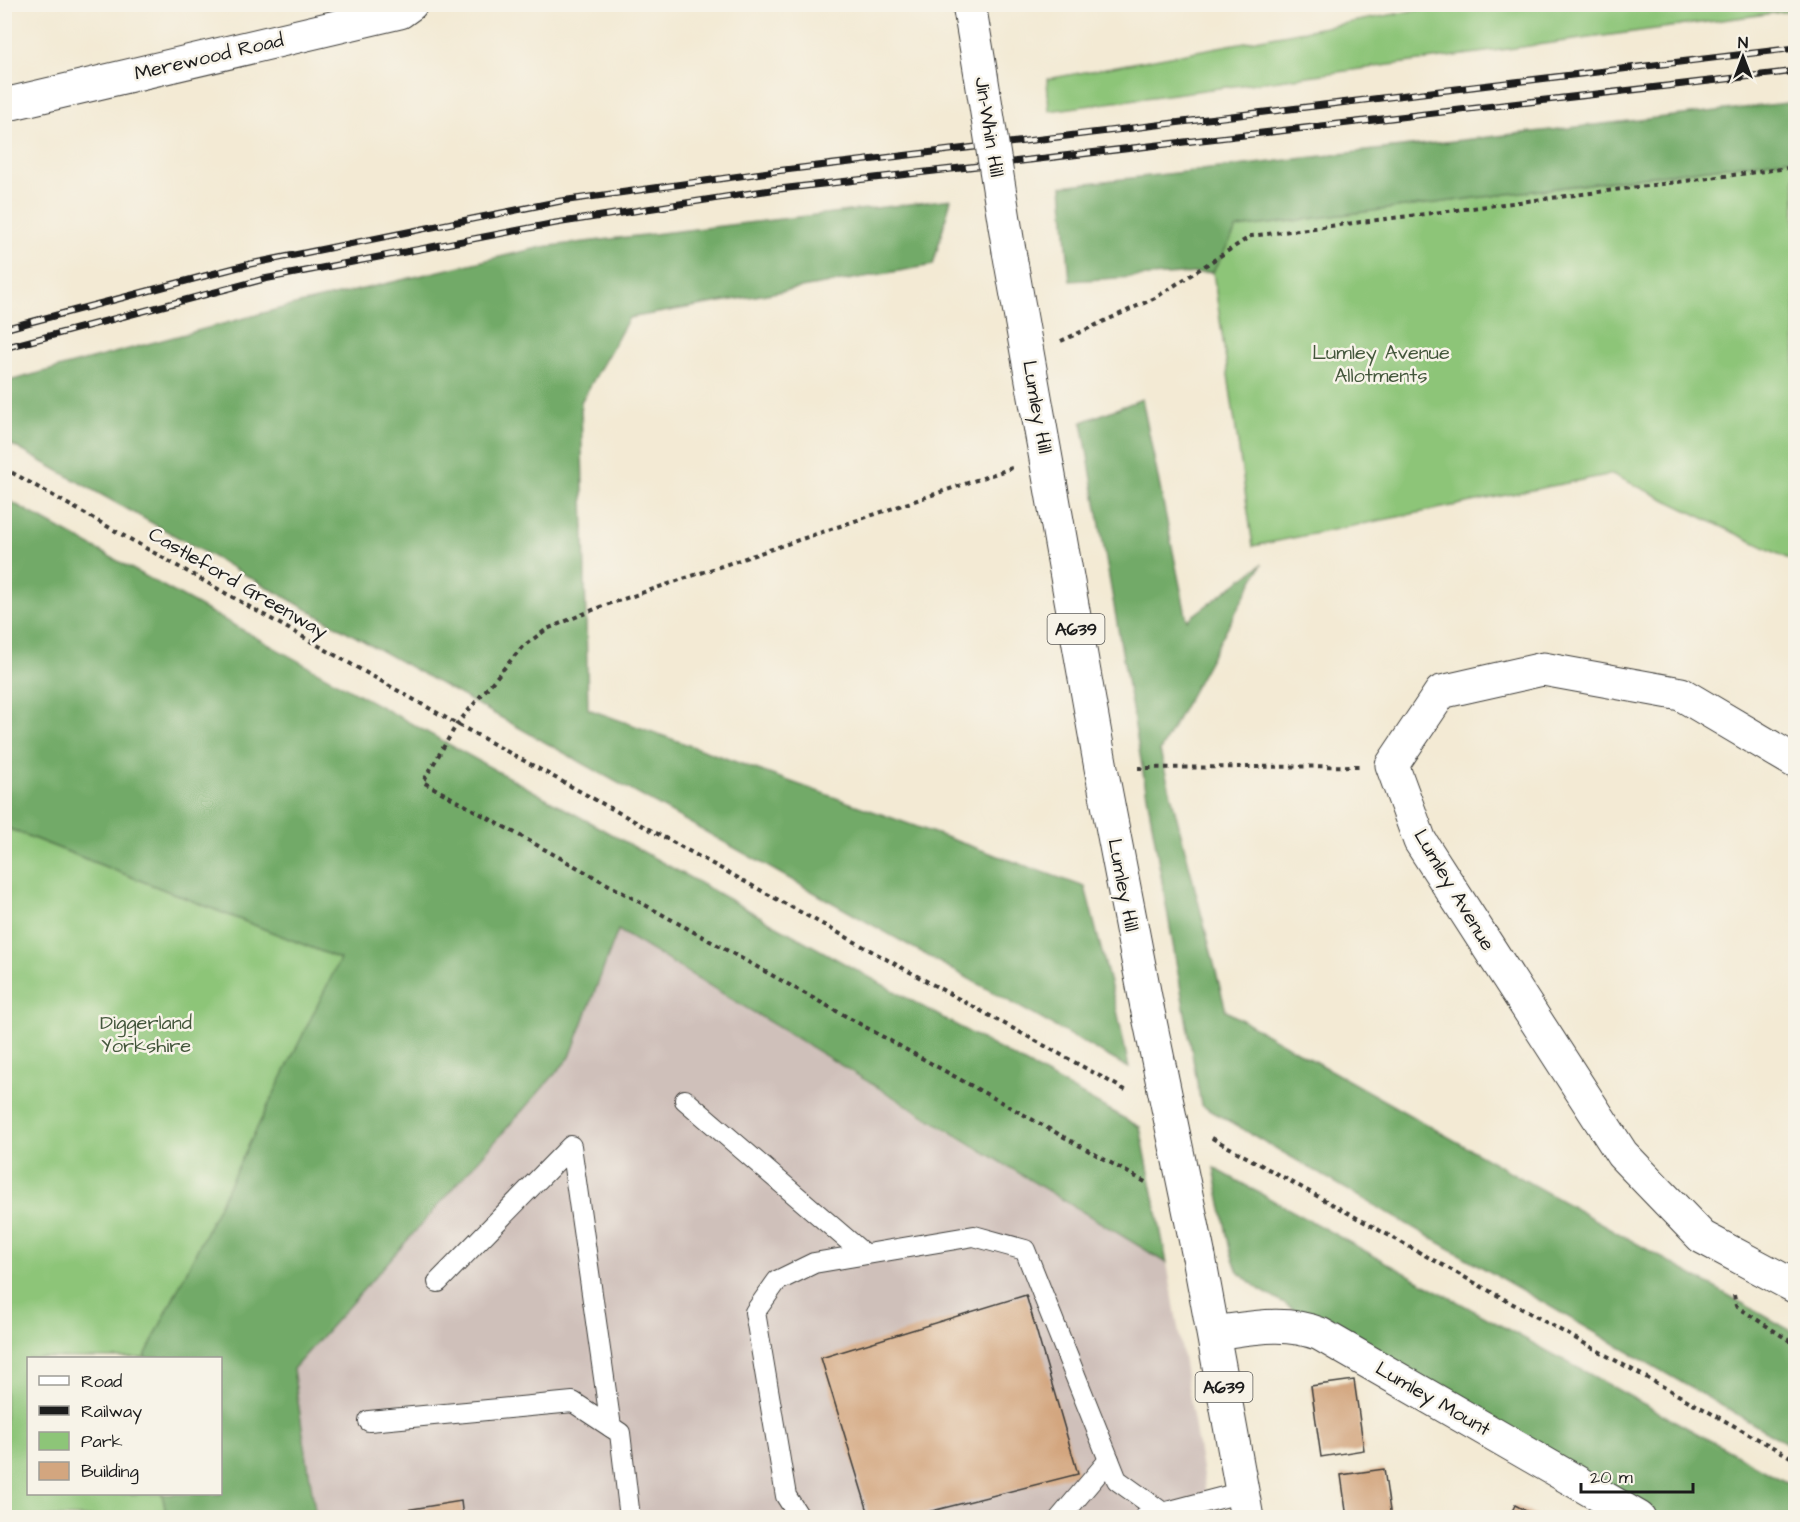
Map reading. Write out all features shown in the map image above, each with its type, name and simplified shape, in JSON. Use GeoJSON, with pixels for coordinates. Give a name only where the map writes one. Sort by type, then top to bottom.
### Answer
{"type":"FeatureCollection","features":[{"type":"Feature","properties":{"kind":"street","name":"Merewood Road"},"geometry":{"type":"LineString","coordinates":[[4,105],[400,12],[411,4]]}},
{"type":"Feature","properties":{"kind":"street","name":"Jin-Whin Hill"},"geometry":{"type":"LineString","coordinates":[[969,4],[1009,251]]}},
{"type":"Feature","properties":{"kind":"street","name":"Lumley Hill"},"geometry":{"type":"LineString","coordinates":[[1009,251],[1101,768],[1214,1333],[1245,1505]]}},
{"type":"Feature","properties":{"kind":"street"},"geometry":{"type":"LineString","coordinates":[[1392,765],[1441,692],[1543,669],[1681,694],[1796,762]]}},
{"type":"Feature","properties":{"kind":"street","name":"Lumley Avenue"},"geometry":{"type":"LineString","coordinates":[[1392,765],[1420,841],[1622,1154],[1702,1237],[1796,1287]]}},
{"type":"Feature","properties":{"kind":"street","name":"Lumley Mount"},"geometry":{"type":"LineString","coordinates":[[1214,1333],[1284,1324],[1302,1327],[1320,1334],[1639,1518]]}},
{"type":"Feature","properties":{"kind":"lane"},"geometry":{"type":"LineString","coordinates":[[685,1100],[864,1254]]}},
{"type":"Feature","properties":{"kind":"lane"},"geometry":{"type":"LineString","coordinates":[[438,1282],[572,1146],[611,1427]]}},
{"type":"Feature","properties":{"kind":"lane"},"geometry":{"type":"LineString","coordinates":[[800,1518],[786,1496],[755,1312],[777,1281],[814,1263],[974,1236],[1025,1250],[1117,1480],[1153,1515],[1245,1505]]}},
{"type":"Feature","properties":{"kind":"lane"},"geometry":{"type":"LineString","coordinates":[[369,1422],[573,1401],[620,1433],[630,1518]]}},
{"type":"Feature","properties":{"kind":"lane"},"geometry":{"type":"LineString","coordinates":[[1060,1518],[1109,1460]]}},
{"type":"Feature","properties":{"kind":"path"},"geometry":{"type":"LineString","coordinates":[[1028,356],[1155,298],[1251,236],[1796,167]]}},
{"type":"Feature","properties":{"kind":"path"},"geometry":{"type":"LineString","coordinates":[[1045,457],[600,607],[547,629],[522,647],[457,724],[423,782],[1140,1180],[1187,1199]]}},
{"type":"Feature","properties":{"kind":"path","name":"Castleford Greenway"},"geometry":{"type":"LineString","coordinates":[[4,468],[457,724]]}},
{"type":"Feature","properties":{"kind":"path"},"geometry":{"type":"LineString","coordinates":[[1101,768],[1392,765]]}},
{"type":"Feature","properties":{"kind":"shaded area"},"geometry":{"type":"Polygon","coordinates":[[[618,930],[1167,1263],[1210,1517],[316,1517],[293,1369],[570,1057],[618,930]]]}},
{"type":"Feature","properties":{"kind":"green space"},"geometry":{"type":"Polygon","coordinates":[[[1795,4],[1796,10],[1049,111],[1047,79],[1443,5],[1795,4]]]}},
{"type":"Feature","properties":{"kind":"green space"},"geometry":{"type":"Polygon","coordinates":[[[1795,102],[1795,158],[1237,228],[1213,272],[1070,281],[1062,186],[1795,102]]]}},
{"type":"Feature","properties":{"kind":"green space","name":"Lumley Avenue Allotments"},"geometry":{"type":"Polygon","coordinates":[[[1795,158],[1795,562],[1612,474],[1253,546],[1213,272],[1237,228],[1795,158]]]}},
{"type":"Feature","properties":{"kind":"green space"},"geometry":{"type":"Polygon","coordinates":[[[951,199],[933,265],[629,318],[581,402],[588,709],[1085,887],[1117,1010],[1129,1068],[5,441],[5,382],[282,308],[542,247],[951,199]]]}},
{"type":"Feature","properties":{"kind":"green space"},"geometry":{"type":"Polygon","coordinates":[[[1142,399],[1187,620],[1262,564],[1160,751],[1226,1011],[1795,1333],[1795,1448],[1201,1105],[1082,422],[1142,399]]]}},
{"type":"Feature","properties":{"kind":"green space"},"geometry":{"type":"Polygon","coordinates":[[[4,498],[1140,1127],[1167,1263],[618,930],[570,1057],[293,1369],[316,1517],[167,1517],[162,1495],[222,1495],[222,1357],[144,1357],[340,959],[5,827],[4,498]]]}},
{"type":"Feature","properties":{"kind":"green space","name":"Diggerland Yorkshire"},"geometry":{"type":"Polygon","coordinates":[[[4,827],[341,959],[144,1357],[27,1357],[27,1495],[162,1495],[167,1517],[5,1517],[4,827]]]}},
{"type":"Feature","properties":{"kind":"green space"},"geometry":{"type":"Polygon","coordinates":[[[1214,1168],[1795,1487],[1795,1517],[1653,1517],[1260,1290],[1238,1272],[1230,1250],[1214,1168]]]}},
{"type":"Feature","properties":{"kind":"building"},"geometry":{"type":"Polygon","coordinates":[[[1026,1295],[1078,1474],[904,1518],[870,1518],[821,1358],[1026,1295]]]}},
{"type":"Feature","properties":{"kind":"building"},"geometry":{"type":"Polygon","coordinates":[[[1354,1380],[1364,1450],[1321,1457],[1311,1386],[1354,1380]]]}},
{"type":"Feature","properties":{"kind":"building"},"geometry":{"type":"Polygon","coordinates":[[[1384,1469],[1391,1518],[1347,1518],[1341,1475],[1384,1469]]]}},
{"type":"Feature","properties":{"kind":"building"},"geometry":{"type":"Polygon","coordinates":[[[461,1501],[463,1518],[369,1518],[369,1516],[461,1501]]]}},
{"type":"Feature","properties":{"kind":"building"},"geometry":{"type":"Polygon","coordinates":[[[1515,1505],[1539,1518],[1509,1518],[1515,1505]]]}},
{"type":"Feature","properties":{"kind":"railway"},"geometry":{"type":"LineString","coordinates":[[4,329],[250,264],[561,201],[776,171],[1796,48]]}},
{"type":"Feature","properties":{"kind":"railway"},"geometry":{"type":"LineString","coordinates":[[4,348],[264,279],[556,223],[771,190],[1796,71]]}}]}
